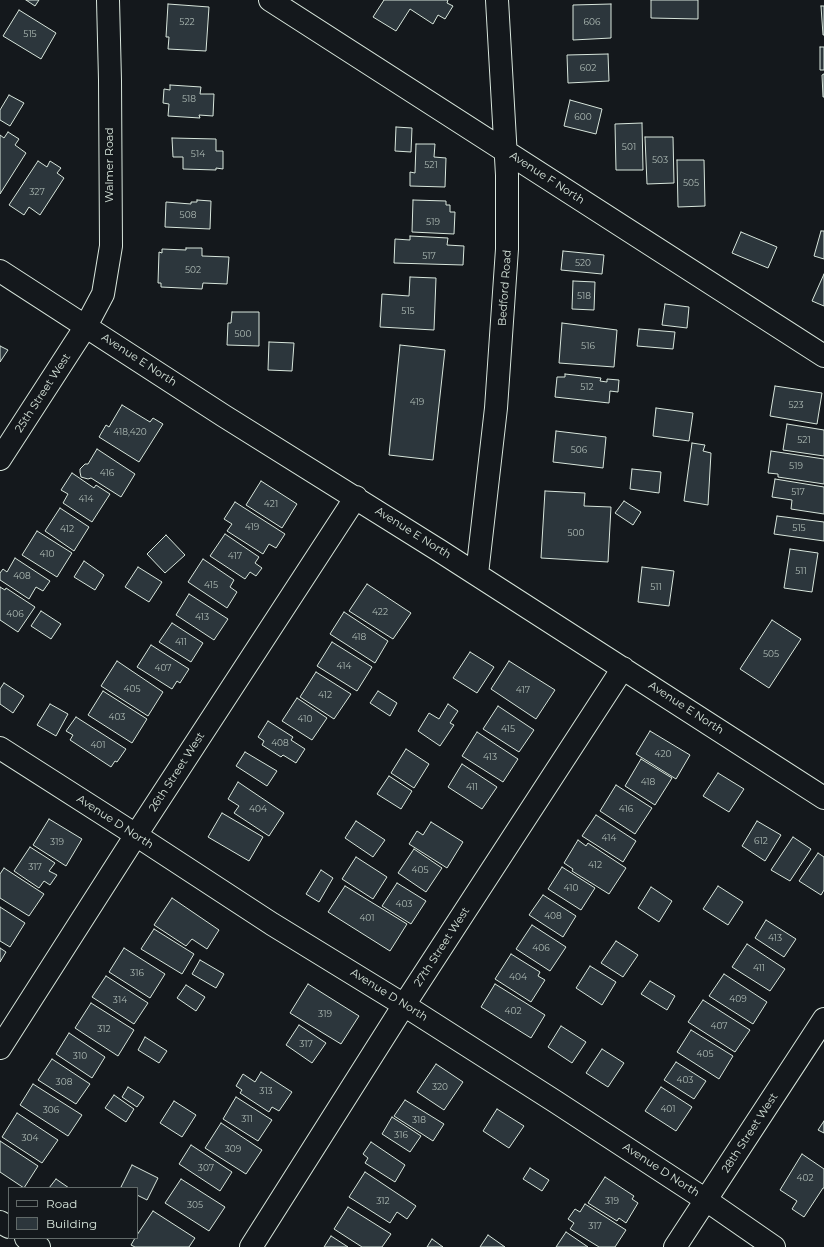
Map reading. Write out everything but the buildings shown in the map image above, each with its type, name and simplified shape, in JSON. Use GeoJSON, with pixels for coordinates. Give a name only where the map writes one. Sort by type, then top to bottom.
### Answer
{"type":"FeatureCollection","features":[{"type":"Feature","properties":{"kind":"street","name":"Walmer Road"},"geometry":{"type":"LineString","coordinates":[[86,326],[103,294],[111,246],[108,0]]}},
{"type":"Feature","properties":{"kind":"street","name":"Avenue F North"},"geometry":{"type":"LineString","coordinates":[[270,0],[824,356]]}},
{"type":"Feature","properties":{"kind":"street","name":"Bedford Road"},"geometry":{"type":"LineString","coordinates":[[477,574],[496,408],[507,249],[506,151],[497,0]]}},
{"type":"Feature","properties":{"kind":"street","name":"Avenue E North"},"geometry":{"type":"LineString","coordinates":[[0,271],[224,416],[356,497],[477,574],[824,798]]}},
{"type":"Feature","properties":{"kind":"street","name":"25th Street West"},"geometry":{"type":"LineString","coordinates":[[0,459],[86,326]]}},
{"type":"Feature","properties":{"kind":"street","name":"26th Street West"},"geometry":{"type":"LineString","coordinates":[[0,1048],[136,835],[356,497]]}},
{"type":"Feature","properties":{"kind":"street","name":"27th Street West"},"geometry":{"type":"LineString","coordinates":[[251,1247],[404,1004],[623,668]]}},
{"type":"Feature","properties":{"kind":"street","name":"Avenue D North"},"geometry":{"type":"LineString","coordinates":[[0,748],[272,924],[404,1004],[706,1200],[774,1247]]}},
{"type":"Feature","properties":{"kind":"street","name":"28th Street West"},"geometry":{"type":"LineString","coordinates":[[676,1247],[824,1019]]}},
{"type":"Feature","properties":{"kind":"street"},"geometry":{"type":"LineString","coordinates":[[28,1239],[40,1247]]}}]}
